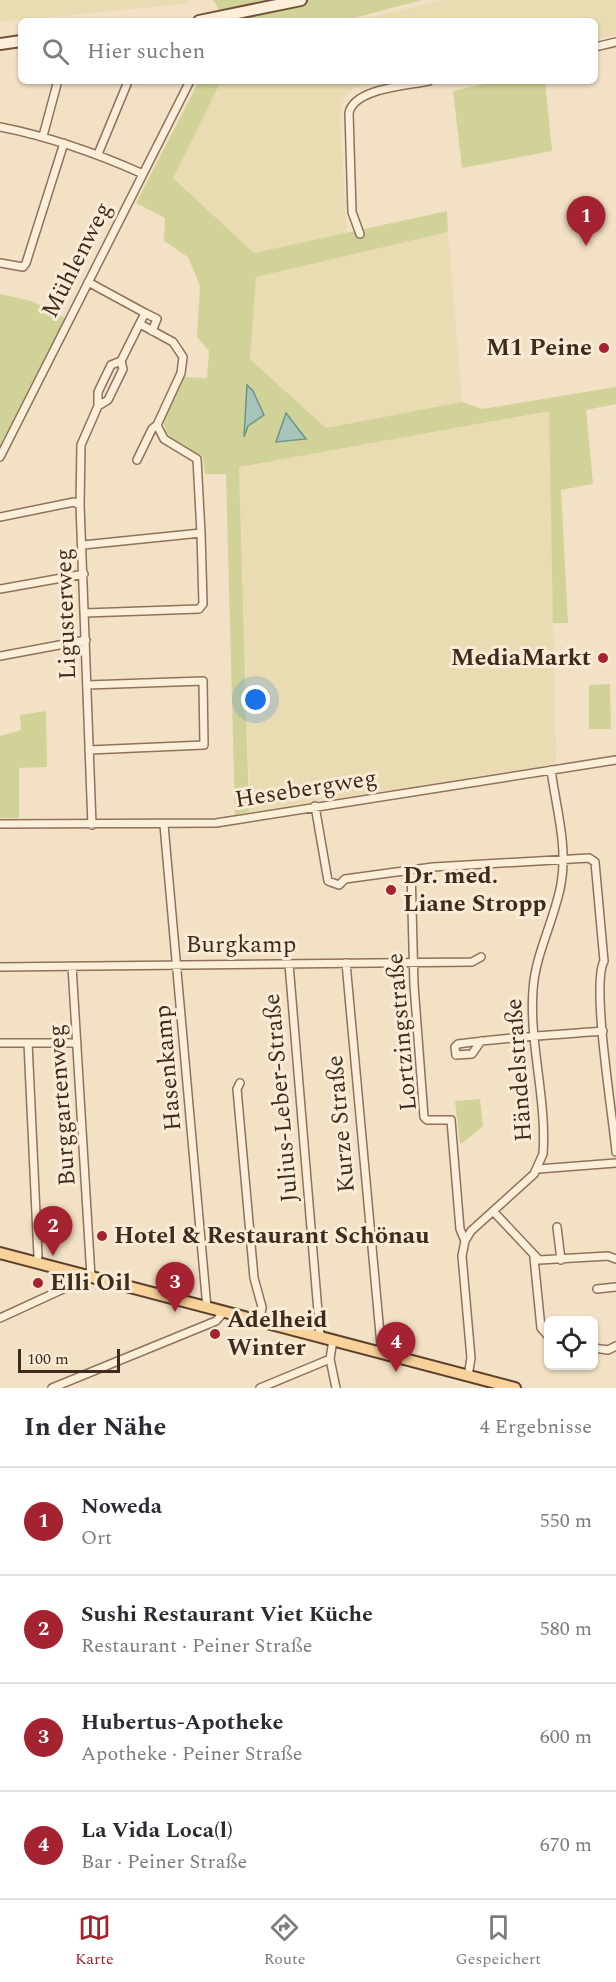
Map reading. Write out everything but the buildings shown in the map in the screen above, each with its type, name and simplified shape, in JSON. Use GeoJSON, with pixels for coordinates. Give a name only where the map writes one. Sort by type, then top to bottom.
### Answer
{"type":"FeatureCollection","features":[{"type":"Feature","properties":{"kind":"main road"},"geometry":{"type":"LineString","coordinates":[[217,18],[301,0]]}},
{"type":"Feature","properties":{"kind":"main road"},"geometry":{"type":"LineString","coordinates":[[0,44],[18,41]]}},
{"type":"Feature","properties":{"kind":"main road"},"geometry":{"type":"LineString","coordinates":[[0,1253],[515,1388]]}},
{"type":"Feature","properties":{"kind":"street"},"geometry":{"type":"LineString","coordinates":[[598,45],[616,42]]}},
{"type":"Feature","properties":{"kind":"street"},"geometry":{"type":"LineString","coordinates":[[44,136],[57,84]]}},
{"type":"Feature","properties":{"kind":"street"},"geometry":{"type":"LineString","coordinates":[[98,154],[128,84]]}},
{"type":"Feature","properties":{"kind":"street","name":"Mühlenweg"},"geometry":{"type":"LineString","coordinates":[[0,457],[188,84]]}},
{"type":"Feature","properties":{"kind":"street"},"geometry":{"type":"LineString","coordinates":[[360,234],[352,212],[349,113],[351,105],[362,95],[415,84]]}},
{"type":"Feature","properties":{"kind":"street"},"geometry":{"type":"LineString","coordinates":[[0,127],[44,136],[98,154],[143,174]]}},
{"type":"Feature","properties":{"kind":"street"},"geometry":{"type":"LineString","coordinates":[[0,263],[23,267],[26,263],[64,143]]}},
{"type":"Feature","properties":{"kind":"street"},"geometry":{"type":"LineString","coordinates":[[87,282],[157,319],[152,331]]}},
{"type":"Feature","properties":{"kind":"street","name":"Ligusterweg"},"geometry":{"type":"LineString","coordinates":[[92,825],[80,505],[81,445],[98,406],[98,392],[111,365],[121,361],[145,313]]}},
{"type":"Feature","properties":{"kind":"street"},"geometry":{"type":"LineString","coordinates":[[137,460],[152,429],[157,425],[181,373],[183,357],[173,342],[140,324]]}},
{"type":"Feature","properties":{"kind":"street","name":"Ligusterweg"},"geometry":{"type":"LineString","coordinates":[[98,406],[108,400],[123,369],[121,361]]}},
{"type":"Feature","properties":{"kind":"street"},"geometry":{"type":"LineString","coordinates":[[85,613],[199,609],[203,604],[197,459],[164,439],[157,425]]}},
{"type":"Feature","properties":{"kind":"street"},"geometry":{"type":"LineString","coordinates":[[0,517],[74,502],[80,505]]}},
{"type":"Feature","properties":{"kind":"street"},"geometry":{"type":"LineString","coordinates":[[83,545],[201,533]]}},
{"type":"Feature","properties":{"kind":"street"},"geometry":{"type":"LineString","coordinates":[[0,589],[84,574]]}},
{"type":"Feature","properties":{"kind":"street"},"geometry":{"type":"LineString","coordinates":[[0,656],[86,640]]}},
{"type":"Feature","properties":{"kind":"street"},"geometry":{"type":"LineString","coordinates":[[87,685],[203,681],[204,746],[89,750]]}},
{"type":"Feature","properties":{"kind":"street","name":"Hesebergweg"},"geometry":{"type":"LineString","coordinates":[[0,824],[216,823],[616,760]]}},
{"type":"Feature","properties":{"kind":"street","name":"Händelstraße"},"geometry":{"type":"LineString","coordinates":[[465,1241],[471,1231],[538,1169],[544,1145],[532,1004],[535,975],[559,897],[563,859],[551,770]]}},
{"type":"Feature","properties":{"kind":"street"},"geometry":{"type":"LineString","coordinates":[[315,806],[328,881],[339,885],[345,879],[411,869],[589,858],[597,864],[604,961],[599,970],[603,1031],[616,1152]]}},
{"type":"Feature","properties":{"kind":"street","name":"Hasenkamp"},"geometry":{"type":"LineString","coordinates":[[164,825],[207,1308]]}},
{"type":"Feature","properties":{"kind":"street","name":"Lortzingstraße"},"geometry":{"type":"LineString","coordinates":[[411,869],[414,963],[424,1117],[427,1120],[451,1120],[460,1229],[465,1241]]}},
{"type":"Feature","properties":{"kind":"street","name":"Burgkamp"},"geometry":{"type":"LineString","coordinates":[[0,967],[472,962],[481,957]]}},
{"type":"Feature","properties":{"kind":"street","name":"Kurze Straße"},"geometry":{"type":"LineString","coordinates":[[346,963],[381,1345],[379,1352]]}},
{"type":"Feature","properties":{"kind":"street","name":"Julius-Leber-Straße"},"geometry":{"type":"LineString","coordinates":[[289,964],[320,1336]]}},
{"type":"Feature","properties":{"kind":"street","name":"Burggartenweg"},"geometry":{"type":"LineString","coordinates":[[72,966],[86,1276]]}},
{"type":"Feature","properties":{"kind":"street"},"geometry":{"type":"LineString","coordinates":[[481,1041],[603,1031]]}},
{"type":"Feature","properties":{"kind":"street"},"geometry":{"type":"LineString","coordinates":[[0,1043],[77,1044]]}},
{"type":"Feature","properties":{"kind":"street"},"geometry":{"type":"LineString","coordinates":[[27,1043],[38,1256],[36,1263]]}},
{"type":"Feature","properties":{"kind":"street"},"geometry":{"type":"LineString","coordinates":[[240,1083],[237,1089],[254,1278],[262,1307],[260,1321]]}},
{"type":"Feature","properties":{"kind":"street"},"geometry":{"type":"LineString","coordinates":[[538,1169],[616,1163]]}},
{"type":"Feature","properties":{"kind":"street"},"geometry":{"type":"LineString","coordinates":[[493,1211],[534,1258],[545,1261],[608,1256],[616,1259]]}},
{"type":"Feature","properties":{"kind":"street"},"geometry":{"type":"LineString","coordinates":[[557,1227],[561,1260]]}},
{"type":"Feature","properties":{"kind":"street"},"geometry":{"type":"LineString","coordinates":[[465,1241],[462,1256],[471,1358],[468,1376]]}},
{"type":"Feature","properties":{"kind":"street"},"geometry":{"type":"LineString","coordinates":[[534,1258],[541,1328],[544,1331]]}},
{"type":"Feature","properties":{"kind":"street"},"geometry":{"type":"LineString","coordinates":[[0,1318],[74,1284],[86,1276]]}},
{"type":"Feature","properties":{"kind":"street"},"geometry":{"type":"LineString","coordinates":[[597,1289],[616,1287]]}},
{"type":"Feature","properties":{"kind":"street"},"geometry":{"type":"LineString","coordinates":[[52,1388],[216,1321],[224,1312]]}},
{"type":"Feature","properties":{"kind":"street"},"geometry":{"type":"LineString","coordinates":[[333,1340],[330,1359],[336,1388]]}},
{"type":"Feature","properties":{"kind":"street"},"geometry":{"type":"LineString","coordinates":[[608,1350],[616,1346]]}},
{"type":"Feature","properties":{"kind":"street"},"geometry":{"type":"LineString","coordinates":[[598,1349],[616,1353]]}},
{"type":"Feature","properties":{"kind":"street"},"geometry":{"type":"LineString","coordinates":[[260,1388],[330,1359]]}},
{"type":"Feature","properties":{"kind":"shaded area"},"geometry":{"type":"Polygon","coordinates":[[[0,0],[191,0],[184,4],[41,18],[18,18],[18,20],[0,22],[0,0]]]}},
{"type":"Feature","properties":{"kind":"shaded area"},"geometry":{"type":"Polygon","coordinates":[[[443,0],[616,0],[616,35],[598,38],[598,18],[368,18],[443,0]]]}},
{"type":"Feature","properties":{"kind":"shaded area"},"geometry":{"type":"Polygon","coordinates":[[[220,84],[373,84],[355,87],[345,96],[342,105],[340,118],[347,234],[254,253],[173,178],[220,84]]]}},
{"type":"Feature","properties":{"kind":"shaded area"},"geometry":{"type":"Polygon","coordinates":[[[448,232],[462,402],[326,428],[250,359],[256,277],[448,232]]]}},
{"type":"Feature","properties":{"kind":"shaded area"},"geometry":{"type":"Polygon","coordinates":[[[549,410],[556,764],[250,812],[239,466],[549,410]]]}},
{"type":"Feature","properties":{"kind":"green space"},"geometry":{"type":"Polygon","coordinates":[[[213,0],[422,0],[354,18],[219,18],[218,8],[213,0]]]}},
{"type":"Feature","properties":{"kind":"green space"},"geometry":{"type":"Polygon","coordinates":[[[197,84],[220,84],[173,178],[254,253],[447,211],[448,232],[256,277],[250,359],[326,428],[462,402],[482,409],[616,387],[616,404],[586,410],[593,484],[561,490],[568,623],[553,623],[549,411],[239,467],[249,812],[235,815],[226,474],[205,474],[203,457],[168,436],[163,421],[182,377],[207,378],[209,351],[197,337],[200,286],[188,257],[164,241],[165,218],[136,203],[197,84]]]}},
{"type":"Feature","properties":{"kind":"green space"},"geometry":{"type":"Polygon","coordinates":[[[484,84],[545,84],[552,151],[462,168],[453,91],[484,84]]]}},
{"type":"Feature","properties":{"kind":"green space"},"geometry":{"type":"Polygon","coordinates":[[[0,294],[31,301],[66,318],[0,447],[0,294]]]}},
{"type":"Feature","properties":{"kind":"green space"},"geometry":{"type":"Polygon","coordinates":[[[610,684],[611,729],[589,729],[589,685],[610,684]]]}},
{"type":"Feature","properties":{"kind":"green space"},"geometry":{"type":"Polygon","coordinates":[[[46,711],[47,767],[19,768],[19,818],[0,818],[0,736],[21,730],[20,715],[46,711]]]}},
{"type":"Feature","properties":{"kind":"green space"},"geometry":{"type":"Polygon","coordinates":[[[480,1099],[483,1126],[460,1143],[455,1101],[480,1099]]]}},
{"type":"Feature","properties":{"kind":"water"},"geometry":{"type":"Polygon","coordinates":[[[247,385],[253,391],[264,415],[248,426],[244,437],[247,385]]]}},
{"type":"Feature","properties":{"kind":"water"},"geometry":{"type":"Polygon","coordinates":[[[286,413],[306,439],[276,442],[286,413]]]}},
{"type":"Feature","properties":{"kind":"place","name":"Noweda"},"geometry":{"type":"Point","coordinates":[586,246]}},
{"type":"Feature","properties":{"kind":"place","name":"M1 Peine"},"geometry":{"type":"Point","coordinates":[604,348]}},
{"type":"Feature","properties":{"kind":"place","name":"MediaMarkt"},"geometry":{"type":"Point","coordinates":[603,658]}},
{"type":"Feature","properties":{"kind":"place","name":"Dr. med. Liane Stropp"},"geometry":{"type":"Point","coordinates":[391,890]}},
{"type":"Feature","properties":{"kind":"place","name":"Hotel & Restaurant Schönau"},"geometry":{"type":"Point","coordinates":[102,1236]}},
{"type":"Feature","properties":{"kind":"place","name":"Sushi Restaurant Viet Küche"},"geometry":{"type":"Point","coordinates":[53,1256]}},
{"type":"Feature","properties":{"kind":"place","name":"Elli Oil"},"geometry":{"type":"Point","coordinates":[38,1283]}},
{"type":"Feature","properties":{"kind":"place","name":"Hubertus-Apotheke"},"geometry":{"type":"Point","coordinates":[175,1312]}},
{"type":"Feature","properties":{"kind":"place","name":"Adelheid Winter"},"geometry":{"type":"Point","coordinates":[215,1334]}},
{"type":"Feature","properties":{"kind":"place","name":"La Vida Loca(l)"},"geometry":{"type":"Point","coordinates":[396,1372]}}]}
